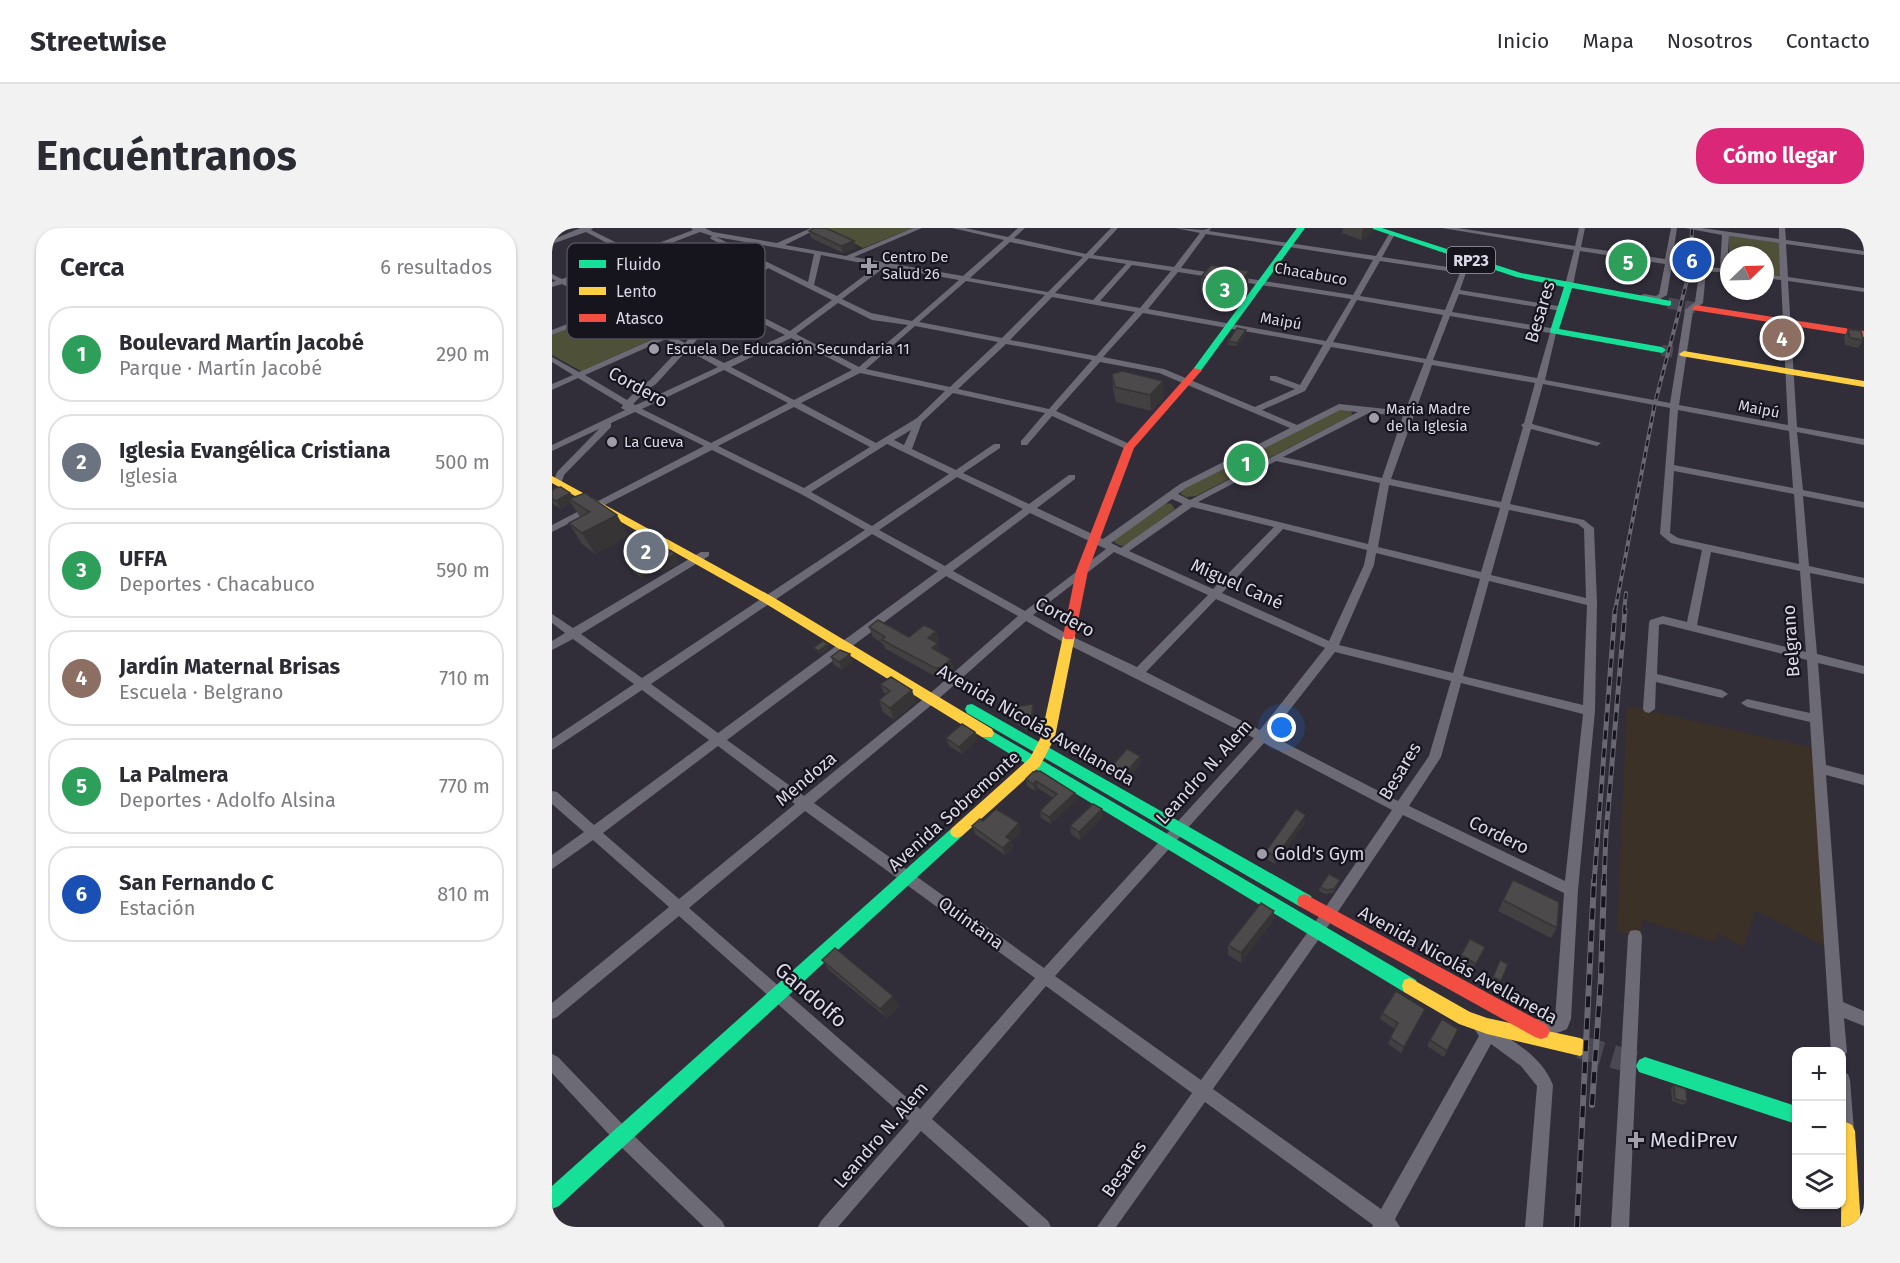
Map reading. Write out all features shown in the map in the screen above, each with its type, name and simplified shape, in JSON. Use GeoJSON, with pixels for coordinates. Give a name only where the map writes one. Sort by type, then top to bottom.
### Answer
{"type":"FeatureCollection","features":[{"type":"Feature","properties":{"kind":"main road","name":"Avenida Sobremonte"},"geometry":{"type":"LineString","coordinates":[[552,1200],[1039,756],[1082,571],[1107,546],[1129,447],[1189,381],[1301,228]]}},
{"type":"Feature","properties":{"kind":"main road","name":"RP23"},"geometry":{"type":"LineString","coordinates":[[1374,228],[1467,266],[1630,297],[1666,296]]}},
{"type":"Feature","properties":{"kind":"main road","name":"Besares"},"geometry":{"type":"LineString","coordinates":[[1554,332],[1569,285]]}},
{"type":"Feature","properties":{"kind":"main road"},"geometry":{"type":"LineString","coordinates":[[1693,308],[1864,334]]}},
{"type":"Feature","properties":{"kind":"main road","name":"Chacabuco"},"geometry":{"type":"LineString","coordinates":[[1554,332],[1662,350]]}},
{"type":"Feature","properties":{"kind":"main road"},"geometry":{"type":"LineString","coordinates":[[1682,353],[1864,384]]}},
{"type":"Feature","properties":{"kind":"main road","name":"Avenida Nicolás Avellaneda"},"geometry":{"type":"LineString","coordinates":[[557,479],[850,643],[1039,756],[1169,841],[1465,1018],[1487,1026],[1561,1041]]}},
{"type":"Feature","properties":{"kind":"main road","name":"Avenida Nicolás Avellaneda"},"geometry":{"type":"LineString","coordinates":[[1039,756],[1179,828],[1328,915],[1561,1041]]}},
{"type":"Feature","properties":{"kind":"main road"},"geometry":{"type":"LineString","coordinates":[[1561,1041],[1580,1047]]}},
{"type":"Feature","properties":{"kind":"main road"},"geometry":{"type":"LineString","coordinates":[[1645,1066],[1792,1113]]}},
{"type":"Feature","properties":{"kind":"main road"},"geometry":{"type":"LineString","coordinates":[[1846,1131],[1864,1137]]}},
{"type":"Feature","properties":{"kind":"main road"},"geometry":{"type":"LineString","coordinates":[[1846,1155],[1851,1227]]}},
{"type":"Feature","properties":{"kind":"street"},"geometry":{"type":"LineString","coordinates":[[552,242],[587,228],[613,243]]}},
{"type":"Feature","properties":{"kind":"street"},"geometry":{"type":"LineString","coordinates":[[779,245],[815,228]]}},
{"type":"Feature","properties":{"kind":"street"},"geometry":{"type":"LineString","coordinates":[[849,257],[919,228]]}},
{"type":"Feature","properties":{"kind":"street","name":"Chacabuco"},"geometry":{"type":"LineString","coordinates":[[955,228],[1088,256],[1262,282],[1554,332]]}},
{"type":"Feature","properties":{"kind":"street"},"geometry":{"type":"LineString","coordinates":[[552,529],[859,370],[1022,228]]}},
{"type":"Feature","properties":{"kind":"street"},"geometry":{"type":"LineString","coordinates":[[804,492],[920,420],[1006,339],[1114,228]]}},
{"type":"Feature","properties":{"kind":"street"},"geometry":{"type":"LineString","coordinates":[[1178,228],[1206,230],[1376,258],[1467,266]]}},
{"type":"Feature","properties":{"kind":"street"},"geometry":{"type":"LineString","coordinates":[[1445,228],[1491,231],[1672,263]]}},
{"type":"Feature","properties":{"kind":"street","name":"Besares"},"geometry":{"type":"LineString","coordinates":[[1569,285],[1582,228]]}},
{"type":"Feature","properties":{"kind":"street"},"geometry":{"type":"LineString","coordinates":[[1666,296],[1670,291],[1676,228]]}},
{"type":"Feature","properties":{"kind":"street"},"geometry":{"type":"LineString","coordinates":[[1688,228],[1864,253]]}},
{"type":"Feature","properties":{"kind":"street","name":"Belgrano"},"geometry":{"type":"LineString","coordinates":[[1782,228],[1788,372],[1797,493],[1806,570],[1839,1047]]}},
{"type":"Feature","properties":{"kind":"street"},"geometry":{"type":"LineString","coordinates":[[663,243],[699,229],[724,243]]}},
{"type":"Feature","properties":{"kind":"street","name":"Maipú"},"geometry":{"type":"LineString","coordinates":[[699,229],[1864,442]]}},
{"type":"Feature","properties":{"kind":"street"},"geometry":{"type":"LineString","coordinates":[[1024,443],[1141,310],[1206,230]]}},
{"type":"Feature","properties":{"kind":"street"},"geometry":{"type":"LineString","coordinates":[[1726,233],[1726,246]]}},
{"type":"Feature","properties":{"kind":"street"},"geometry":{"type":"LineString","coordinates":[[1255,410],[1302,389],[1392,234]]}},
{"type":"Feature","properties":{"kind":"street"},"geometry":{"type":"LineString","coordinates":[[810,287],[819,252]]}},
{"type":"Feature","properties":{"kind":"street"},"geometry":{"type":"LineString","coordinates":[[1095,302],[1131,262]]}},
{"type":"Feature","properties":{"kind":"street"},"geometry":{"type":"LineString","coordinates":[[557,479],[616,417],[631,406],[789,336],[884,264]]}},
{"type":"Feature","properties":{"kind":"street"},"geometry":{"type":"LineString","coordinates":[[767,265],[902,332]]}},
{"type":"Feature","properties":{"kind":"street","name":"Leandro N. Alem"},"geometry":{"type":"LineString","coordinates":[[827,1227],[1046,976],[1261,738],[1332,647],[1373,549],[1385,482],[1408,414],[1467,266]]}},
{"type":"Feature","properties":{"kind":"street"},"geometry":{"type":"LineString","coordinates":[[1720,269],[1708,268],[1702,271],[1699,303],[1693,308],[1682,353],[1673,406],[1665,534],[1667,538],[1707,548],[1864,581]]}},
{"type":"Feature","properties":{"kind":"street"},"geometry":{"type":"LineString","coordinates":[[552,276],[567,283]]}},
{"type":"Feature","properties":{"kind":"street"},"geometry":{"type":"LineString","coordinates":[[1774,277],[1864,290]]}},
{"type":"Feature","properties":{"kind":"street"},"geometry":{"type":"LineString","coordinates":[[552,285],[567,280]]}},
{"type":"Feature","properties":{"kind":"street"},"geometry":{"type":"LineString","coordinates":[[1457,292],[1561,309]]}},
{"type":"Feature","properties":{"kind":"street"},"geometry":{"type":"LineString","coordinates":[[869,315],[1006,339],[1161,371],[1295,427]]}},
{"type":"Feature","properties":{"kind":"street"},"geometry":{"type":"LineString","coordinates":[[765,323],[859,370],[1051,412],[1129,447]]}},
{"type":"Feature","properties":{"kind":"street"},"geometry":{"type":"LineString","coordinates":[[552,333],[567,327]]}},
{"type":"Feature","properties":{"kind":"street","name":"Besares"},"geometry":{"type":"LineString","coordinates":[[1106,1227],[1318,930],[1435,757],[1483,577],[1554,332]]}},
{"type":"Feature","properties":{"kind":"street"},"geometry":{"type":"LineString","coordinates":[[552,387],[659,339]]}},
{"type":"Feature","properties":{"kind":"street"},"geometry":{"type":"LineString","coordinates":[[672,339],[877,447]]}},
{"type":"Feature","properties":{"kind":"street"},"geometry":{"type":"LineString","coordinates":[[557,479],[651,388],[653,382],[693,339]]}},
{"type":"Feature","properties":{"kind":"street","name":"Cordero"},"geometry":{"type":"LineString","coordinates":[[552,358],[631,406],[804,492],[1067,639],[1138,672],[1261,738],[1401,808],[1571,890]]}},
{"type":"Feature","properties":{"kind":"street"},"geometry":{"type":"LineString","coordinates":[[1273,378],[1302,389]]}},
{"type":"Feature","properties":{"kind":"street"},"geometry":{"type":"LineString","coordinates":[[1107,546],[1170,494],[1295,427],[1338,407],[1353,411],[1369,409],[1408,414]]}},
{"type":"Feature","properties":{"kind":"street"},"geometry":{"type":"LineString","coordinates":[[1107,546],[1274,458],[1353,411]]}},
{"type":"Feature","properties":{"kind":"street"},"geometry":{"type":"LineString","coordinates":[[552,448],[616,417]]}},
{"type":"Feature","properties":{"kind":"street"},"geometry":{"type":"LineString","coordinates":[[907,449],[920,420]]}},
{"type":"Feature","properties":{"kind":"street"},"geometry":{"type":"LineString","coordinates":[[1526,425],[1597,443]]}},
{"type":"Feature","properties":{"kind":"street","name":"Miguel Cané"},"geometry":{"type":"LineString","coordinates":[[888,441],[1107,546],[1332,647],[1589,711]]}},
{"type":"Feature","properties":{"kind":"street"},"geometry":{"type":"LineString","coordinates":[[552,745],[997,446]]}},
{"type":"Feature","properties":{"kind":"street"},"geometry":{"type":"LineString","coordinates":[[1274,458],[1504,506],[1587,525],[1589,528],[1592,603],[1589,711],[1571,890],[1562,1024],[1554,1028],[1523,1022]]}},
{"type":"Feature","properties":{"kind":"street"},"geometry":{"type":"LineString","coordinates":[[1669,467],[1864,505]]}},
{"type":"Feature","properties":{"kind":"street"},"geometry":{"type":"LineString","coordinates":[[552,863],[1072,477]]}},
{"type":"Feature","properties":{"kind":"street"},"geometry":{"type":"LineString","coordinates":[[1170,494],[1189,503],[1592,603]]}},
{"type":"Feature","properties":{"kind":"street"},"geometry":{"type":"LineString","coordinates":[[1138,672],[1281,526]]}},
{"type":"Feature","properties":{"kind":"street","name":"Mendoza"},"geometry":{"type":"LineString","coordinates":[[552,1012],[936,695],[1026,616],[1082,571],[1107,546]]}},
{"type":"Feature","properties":{"kind":"street"},"geometry":{"type":"LineString","coordinates":[[1691,627],[1707,548]]}},
{"type":"Feature","properties":{"kind":"street"},"geometry":{"type":"LineString","coordinates":[[552,646],[700,557]]}},
{"type":"Feature","properties":{"kind":"street","name":"Quintana"},"geometry":{"type":"LineString","coordinates":[[552,618],[1385,1225]]}},
{"type":"Feature","properties":{"kind":"street"},"geometry":{"type":"LineString","coordinates":[[1649,709],[1654,623],[1663,620],[1864,670]]}},
{"type":"Feature","properties":{"kind":"street"},"geometry":{"type":"LineString","coordinates":[[1651,677],[1722,694]]}},
{"type":"Feature","properties":{"kind":"street"},"geometry":{"type":"LineString","coordinates":[[1747,703],[1816,719]]}},
{"type":"Feature","properties":{"kind":"street"},"geometry":{"type":"LineString","coordinates":[[1819,768],[1864,780]]}},
{"type":"Feature","properties":{"kind":"street","name":"Gandolfo"},"geometry":{"type":"LineString","coordinates":[[552,796],[1042,1227]]}},
{"type":"Feature","properties":{"kind":"street"},"geometry":{"type":"LineString","coordinates":[[1620,1227],[1635,936]]}},
{"type":"Feature","properties":{"kind":"street"},"geometry":{"type":"LineString","coordinates":[[1835,1005],[1864,1019]]}},
{"type":"Feature","properties":{"kind":"street"},"geometry":{"type":"LineString","coordinates":[[1465,1018],[1522,1058],[1541,1075],[1545,1095],[1534,1227]]}},
{"type":"Feature","properties":{"kind":"street"},"geometry":{"type":"LineString","coordinates":[[1385,1225],[1488,1034]]}},
{"type":"Feature","properties":{"kind":"street"},"geometry":{"type":"LineString","coordinates":[[552,1062],[623,1137],[716,1227]]}},
{"type":"Feature","properties":{"kind":"shaded area"},"geometry":{"type":"Polygon","coordinates":[[[1627,706],[1813,748],[1828,948],[1755,910],[1744,947],[1717,933],[1716,942],[1642,920],[1640,937],[1617,931],[1627,706]]]}},
{"type":"Feature","properties":{"kind":"green space"},"geometry":{"type":"Polygon","coordinates":[[[825,228],[913,228],[863,248],[825,228]]]}},
{"type":"Feature","properties":{"kind":"green space"},"geometry":{"type":"Polygon","coordinates":[[[1729,236],[1780,243],[1782,276],[1774,275],[1774,246],[1729,246],[1729,236]]]}},
{"type":"Feature","properties":{"kind":"green space"},"geometry":{"type":"Polygon","coordinates":[[[567,329],[567,339],[652,339],[581,371],[552,355],[552,335],[567,329]]]}},
{"type":"Feature","properties":{"kind":"green space"},"geometry":{"type":"Polygon","coordinates":[[[1339,408],[1351,410],[1352,415],[1196,496],[1186,497],[1181,494],[1182,489],[1339,408]]]}},
{"type":"Feature","properties":{"kind":"green space"},"geometry":{"type":"Polygon","coordinates":[[[1166,503],[1171,504],[1175,509],[1128,544],[1122,546],[1115,543],[1114,539],[1166,503]]]}},
{"type":"Feature","properties":{"kind":"building"},"geometry":{"type":"Polygon","coordinates":[[[814,228],[826,228],[854,241],[841,246],[809,231],[814,228]]]}},
{"type":"Feature","properties":{"kind":"building"},"geometry":{"type":"Polygon","coordinates":[[[1211,265],[1249,271],[1236,288],[1222,286],[1225,283],[1220,283],[1222,281],[1201,277],[1211,265]]]}},
{"type":"Feature","properties":{"kind":"building"},"geometry":{"type":"Polygon","coordinates":[[[1237,328],[1246,330],[1237,343],[1228,341],[1237,328]]]}},
{"type":"Feature","properties":{"kind":"building"},"geometry":{"type":"Polygon","coordinates":[[[1848,329],[1861,331],[1863,340],[1850,338],[1848,329]]]}},
{"type":"Feature","properties":{"kind":"building"},"geometry":{"type":"Polygon","coordinates":[[[1122,371],[1163,381],[1150,395],[1115,387],[1112,374],[1122,371]]]}},
{"type":"Feature","properties":{"kind":"building"},"geometry":{"type":"Polygon","coordinates":[[[561,487],[570,493],[556,501],[552,498],[552,491],[561,487]]]}},
{"type":"Feature","properties":{"kind":"building"},"geometry":{"type":"Polygon","coordinates":[[[585,493],[617,515],[582,533],[569,523],[590,512],[569,499],[585,493]]]}},
{"type":"Feature","properties":{"kind":"building"},"geometry":{"type":"Polygon","coordinates":[[[645,537],[652,542],[639,549],[631,544],[645,537]]]}},
{"type":"Feature","properties":{"kind":"building"},"geometry":{"type":"Polygon","coordinates":[[[653,551],[661,557],[671,551],[675,554],[659,564],[654,561],[657,559],[638,570],[629,565],[653,551]]]}},
{"type":"Feature","properties":{"kind":"building"},"geometry":{"type":"Polygon","coordinates":[[[878,620],[909,637],[924,625],[936,631],[928,638],[938,643],[932,648],[951,659],[941,668],[935,668],[882,640],[885,637],[869,627],[878,620]]]}},
{"type":"Feature","properties":{"kind":"building"},"geometry":{"type":"Polygon","coordinates":[[[823,641],[828,644],[818,651],[813,648],[823,641]]]}},
{"type":"Feature","properties":{"kind":"building"},"geometry":{"type":"Polygon","coordinates":[[[840,650],[850,654],[839,662],[831,657],[840,650]]]}},
{"type":"Feature","properties":{"kind":"building"},"geometry":{"type":"Polygon","coordinates":[[[891,677],[912,690],[890,708],[879,700],[890,691],[880,684],[891,677]]]}},
{"type":"Feature","properties":{"kind":"building"},"geometry":{"type":"Polygon","coordinates":[[[1033,704],[1031,718],[1024,722],[1012,714],[1020,706],[1033,704]]]}},
{"type":"Feature","properties":{"kind":"building"},"geometry":{"type":"Polygon","coordinates":[[[962,724],[975,732],[959,747],[946,738],[962,724]]]}},
{"type":"Feature","properties":{"kind":"building"},"geometry":{"type":"Polygon","coordinates":[[[1127,749],[1140,756],[1125,774],[1111,767],[1127,749]]]}},
{"type":"Feature","properties":{"kind":"building"},"geometry":{"type":"Polygon","coordinates":[[[1040,771],[1075,793],[1049,817],[1040,811],[1057,794],[1036,781],[1033,784],[1026,779],[1033,772],[1040,771]]]}},
{"type":"Feature","properties":{"kind":"building"},"geometry":{"type":"Polygon","coordinates":[[[1093,804],[1102,809],[1079,832],[1070,826],[1093,804]]]}},
{"type":"Feature","properties":{"kind":"building"},"geometry":{"type":"Polygon","coordinates":[[[996,809],[1019,823],[1006,837],[1011,840],[1003,848],[972,826],[980,819],[983,821],[996,809]]]}},
{"type":"Feature","properties":{"kind":"building"},"geometry":{"type":"Polygon","coordinates":[[[1296,809],[1306,815],[1276,857],[1266,851],[1296,809]]]}},
{"type":"Feature","properties":{"kind":"building"},"geometry":{"type":"Polygon","coordinates":[[[1329,874],[1340,880],[1334,889],[1326,890],[1320,887],[1329,874]]]}},
{"type":"Feature","properties":{"kind":"building"},"geometry":{"type":"Polygon","coordinates":[[[1513,880],[1559,902],[1557,928],[1503,900],[1513,880]]]}},
{"type":"Feature","properties":{"kind":"building"},"geometry":{"type":"Polygon","coordinates":[[[1261,903],[1274,911],[1241,953],[1228,945],[1261,903]]]}},
{"type":"Feature","properties":{"kind":"building"},"geometry":{"type":"Polygon","coordinates":[[[1470,939],[1485,947],[1476,964],[1461,955],[1470,939]]]}},
{"type":"Feature","properties":{"kind":"building"},"geometry":{"type":"Polygon","coordinates":[[[835,948],[893,996],[880,1009],[822,960],[835,948]]]}},
{"type":"Feature","properties":{"kind":"building"},"geometry":{"type":"Polygon","coordinates":[[[1500,960],[1508,964],[1501,981],[1493,977],[1500,960]]]}},
{"type":"Feature","properties":{"kind":"building"},"geometry":{"type":"Polygon","coordinates":[[[1396,991],[1425,1009],[1404,1047],[1390,1038],[1398,1023],[1382,1013],[1396,991]]]}},
{"type":"Feature","properties":{"kind":"building"},"geometry":{"type":"Polygon","coordinates":[[[1442,1019],[1458,1029],[1447,1051],[1430,1040],[1442,1019]]]}},
{"type":"Feature","properties":{"kind":"building"},"geometry":{"type":"Polygon","coordinates":[[[1674,1085],[1686,1089],[1687,1102],[1675,1099],[1674,1085]]]}},
{"type":"Feature","properties":{"kind":"tunnel"},"geometry":{"type":"LineString","coordinates":[[1668,303],[1696,308]]}},
{"type":"Feature","properties":{"kind":"tunnel"},"geometry":{"type":"LineString","coordinates":[[1662,350],[1684,354]]}},
{"type":"Feature","properties":{"kind":"tunnel"},"geometry":{"type":"LineString","coordinates":[[1580,1047],[1643,1065]]}},
{"type":"Feature","properties":{"kind":"railway"},"geometry":{"type":"LineString","coordinates":[[1615,611],[1655,403],[1690,269],[1692,228]]}},
{"type":"Feature","properties":{"kind":"railway"},"geometry":{"type":"LineString","coordinates":[[1624,611],[1626,593]]}},
{"type":"Feature","properties":{"kind":"railway"},"geometry":{"type":"LineString","coordinates":[[1594,883],[1615,610]]}},
{"type":"Feature","properties":{"kind":"railway"},"geometry":{"type":"LineString","coordinates":[[1604,883],[1625,610]]}},
{"type":"Feature","properties":{"kind":"railway"},"geometry":{"type":"LineString","coordinates":[[1577,1227],[1594,881]]}},
{"type":"Feature","properties":{"kind":"railway"},"geometry":{"type":"LineString","coordinates":[[1592,1105],[1601,977],[1604,881]]}},
{"type":"Feature","properties":{"kind":"traffic: fast"},"geometry":{"type":"LineString","coordinates":[[1197,370],[1301,228]]}},
{"type":"Feature","properties":{"kind":"traffic: fast"},"geometry":{"type":"LineString","coordinates":[[1374,228],[1519,275],[1569,285]]}},
{"type":"Feature","properties":{"kind":"traffic: fast"},"geometry":{"type":"LineString","coordinates":[[1662,350],[1554,331],[1569,285],[1668,303]]}},
{"type":"Feature","properties":{"kind":"traffic: fast"},"geometry":{"type":"LineString","coordinates":[[972,709],[1305,901]]}},
{"type":"Feature","properties":{"kind":"traffic: fast"},"geometry":{"type":"LineString","coordinates":[[987,733],[1410,986]]}},
{"type":"Feature","properties":{"kind":"traffic: fast"},"geometry":{"type":"LineString","coordinates":[[552,1199],[957,832]]}},
{"type":"Feature","properties":{"kind":"traffic: fast"},"geometry":{"type":"LineString","coordinates":[[1645,1066],[1792,1114]]}},
{"type":"Feature","properties":{"kind":"traffic: slow"},"geometry":{"type":"LineString","coordinates":[[1684,354],[1864,384]]}},
{"type":"Feature","properties":{"kind":"traffic: slow"},"geometry":{"type":"LineString","coordinates":[[552,479],[767,599],[987,733]]}},
{"type":"Feature","properties":{"kind":"traffic: slow"},"geometry":{"type":"LineString","coordinates":[[957,832],[1035,762],[1048,737],[1069,636]]}},
{"type":"Feature","properties":{"kind":"traffic: slow"},"geometry":{"type":"LineString","coordinates":[[1410,986],[1465,1018],[1487,1026],[1580,1047]]}},
{"type":"Feature","properties":{"kind":"traffic: slow"},"geometry":{"type":"LineString","coordinates":[[1846,1131],[1851,1227]]}},
{"type":"Feature","properties":{"kind":"traffic: jam"},"geometry":{"type":"LineString","coordinates":[[1696,308],[1864,334]]}},
{"type":"Feature","properties":{"kind":"traffic: jam"},"geometry":{"type":"LineString","coordinates":[[1069,636],[1082,571],[1129,447],[1197,370]]}},
{"type":"Feature","properties":{"kind":"traffic: jam"},"geometry":{"type":"LineString","coordinates":[[1305,901],[1541,1031]]}},
{"type":"Feature","properties":{"kind":"place","name":"San Fernando C"},"geometry":{"type":"Point","coordinates":[1692,260]}},
{"type":"Feature","properties":{"kind":"place","name":"La Palmera"},"geometry":{"type":"Point","coordinates":[1628,262]}},
{"type":"Feature","properties":{"kind":"place","name":"Centro De Salud 26"},"geometry":{"type":"Point","coordinates":[869,266]}},
{"type":"Feature","properties":{"kind":"place","name":"UFFA"},"geometry":{"type":"Point","coordinates":[1225,289]}},
{"type":"Feature","properties":{"kind":"place","name":"Jardín Maternal Brisas"},"geometry":{"type":"Point","coordinates":[1782,338]}},
{"type":"Feature","properties":{"kind":"place","name":"Escuela De Educación Secundaria 11"},"geometry":{"type":"Point","coordinates":[654,349]}},
{"type":"Feature","properties":{"kind":"place","name":"Maria Madre de la Iglesia"},"geometry":{"type":"Point","coordinates":[1374,418]}},
{"type":"Feature","properties":{"kind":"place","name":"La Cueva"},"geometry":{"type":"Point","coordinates":[612,442]}},
{"type":"Feature","properties":{"kind":"place","name":"Boulevard Martín Jacobé"},"geometry":{"type":"Point","coordinates":[1246,463]}},
{"type":"Feature","properties":{"kind":"place","name":"Iglesia Evangélica Cristiana"},"geometry":{"type":"Point","coordinates":[646,551]}},
{"type":"Feature","properties":{"kind":"place","name":"Gold's Gym"},"geometry":{"type":"Point","coordinates":[1262,854]}},
{"type":"Feature","properties":{"kind":"place","name":"MediPrev"},"geometry":{"type":"Point","coordinates":[1636,1140]}}]}
